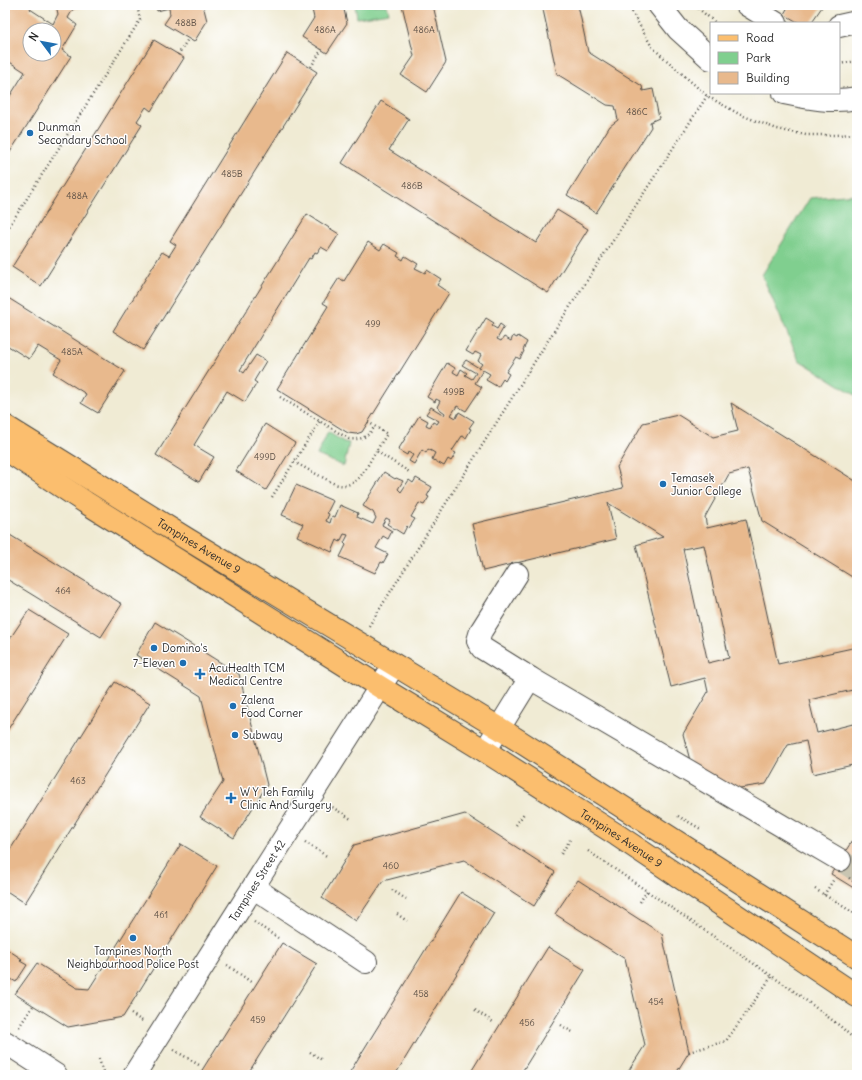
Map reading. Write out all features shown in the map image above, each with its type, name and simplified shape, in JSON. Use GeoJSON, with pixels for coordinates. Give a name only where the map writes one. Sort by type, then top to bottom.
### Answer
{"type":"FeatureCollection","features":[{"type":"Feature","properties":{"kind":"main road","name":"Tampines Avenue 9"},"geometry":{"type":"LineString","coordinates":[[5,426],[97,484],[499,728],[857,957]]}},
{"type":"Feature","properties":{"kind":"main road","name":"Tampines Avenue 9"},"geometry":{"type":"LineString","coordinates":[[5,449],[85,502],[617,835],[857,996]]}},
{"type":"Feature","properties":{"kind":"street"},"geometry":{"type":"LineString","coordinates":[[659,5],[678,29],[710,58]]}},
{"type":"Feature","properties":{"kind":"street"},"geometry":{"type":"LineString","coordinates":[[747,5],[774,22]]}},
{"type":"Feature","properties":{"kind":"street"},"geometry":{"type":"LineString","coordinates":[[840,26],[857,22]]}},
{"type":"Feature","properties":{"kind":"street"},"geometry":{"type":"LineString","coordinates":[[789,94],[807,98],[837,100],[857,98]]}},
{"type":"Feature","properties":{"kind":"street"},"geometry":{"type":"LineString","coordinates":[[517,574],[481,632],[478,641],[482,648],[838,868]]}},
{"type":"Feature","properties":{"kind":"street"},"geometry":{"type":"LineString","coordinates":[[380,687],[394,665]]}},
{"type":"Feature","properties":{"kind":"street"},"geometry":{"type":"LineString","coordinates":[[485,751],[530,678]]}},
{"type":"Feature","properties":{"kind":"street","name":"Tampines Street 42"},"geometry":{"type":"LineString","coordinates":[[134,1075],[254,888],[380,687]]}},
{"type":"Feature","properties":{"kind":"street"},"geometry":{"type":"LineString","coordinates":[[254,888],[366,962]]}},
{"type":"Feature","properties":{"kind":"street"},"geometry":{"type":"LineString","coordinates":[[11,1035],[56,1075]]}},
{"type":"Feature","properties":{"kind":"path"},"geometry":{"type":"LineString","coordinates":[[5,233],[140,20],[137,5]]}},
{"type":"Feature","properties":{"kind":"path"},"geometry":{"type":"LineString","coordinates":[[628,5],[652,47],[707,96],[740,115],[777,129],[806,135],[857,134]]}},
{"type":"Feature","properties":{"kind":"path"},"geometry":{"type":"LineString","coordinates":[[696,5],[715,22]]}},
{"type":"Feature","properties":{"kind":"path"},"geometry":{"type":"LineString","coordinates":[[178,55],[188,39]]}},
{"type":"Feature","properties":{"kind":"path"},"geometry":{"type":"LineString","coordinates":[[311,67],[322,50]]}},
{"type":"Feature","properties":{"kind":"path"},"geometry":{"type":"LineString","coordinates":[[840,64],[857,61]]}},
{"type":"Feature","properties":{"kind":"path"},"geometry":{"type":"LineString","coordinates":[[369,626],[547,342],[707,96]]}},
{"type":"Feature","properties":{"kind":"path"},"geometry":{"type":"LineString","coordinates":[[280,397],[349,439],[358,440],[365,437],[370,434],[375,426]]}},
{"type":"Feature","properties":{"kind":"path"},"geometry":{"type":"LineString","coordinates":[[272,498],[320,421]]}},
{"type":"Feature","properties":{"kind":"path"},"geometry":{"type":"LineString","coordinates":[[294,462],[335,484],[342,486],[358,480],[387,434],[368,422]]}},
{"type":"Feature","properties":{"kind":"path"},"geometry":{"type":"LineString","coordinates":[[376,451],[411,473]]}},
{"type":"Feature","properties":{"kind":"path"},"geometry":{"type":"LineString","coordinates":[[335,809],[351,819]]}},
{"type":"Feature","properties":{"kind":"path"},"geometry":{"type":"LineString","coordinates":[[516,825],[525,812]]}},
{"type":"Feature","properties":{"kind":"path"},"geometry":{"type":"LineString","coordinates":[[561,854],[570,840]]}},
{"type":"Feature","properties":{"kind":"path"},"geometry":{"type":"LineString","coordinates":[[312,846],[328,857]]}},
{"type":"Feature","properties":{"kind":"path"},"geometry":{"type":"LineString","coordinates":[[588,851],[791,989],[840,1026],[857,1042]]}},
{"type":"Feature","properties":{"kind":"path"},"geometry":{"type":"LineString","coordinates":[[824,895],[838,868]]}},
{"type":"Feature","properties":{"kind":"path"},"geometry":{"type":"LineString","coordinates":[[815,889],[857,915]]}},
{"type":"Feature","properties":{"kind":"path"},"geometry":{"type":"LineString","coordinates":[[392,890],[406,899]]}},
{"type":"Feature","properties":{"kind":"path"},"geometry":{"type":"LineString","coordinates":[[640,902],[647,891]]}},
{"type":"Feature","properties":{"kind":"path"},"geometry":{"type":"LineString","coordinates":[[397,914],[407,921]]}},
{"type":"Feature","properties":{"kind":"path"},"geometry":{"type":"LineString","coordinates":[[262,927],[278,938]]}},
{"type":"Feature","properties":{"kind":"path"},"geometry":{"type":"LineString","coordinates":[[233,970],[251,982]]}},
{"type":"Feature","properties":{"kind":"path"},"geometry":{"type":"LineString","coordinates":[[689,1052],[726,1041],[772,976]]}},
{"type":"Feature","properties":{"kind":"path"},"geometry":{"type":"LineString","coordinates":[[11,1035],[33,1006]]}},
{"type":"Feature","properties":{"kind":"path"},"geometry":{"type":"LineString","coordinates":[[475,1010],[492,1022]]}},
{"type":"Feature","properties":{"kind":"path"},"geometry":{"type":"LineString","coordinates":[[560,1025],[574,1033]]}},
{"type":"Feature","properties":{"kind":"path"},"geometry":{"type":"LineString","coordinates":[[310,1052],[322,1060]]}},
{"type":"Feature","properties":{"kind":"path"},"geometry":{"type":"LineString","coordinates":[[180,1054],[200,1065]]}},
{"type":"Feature","properties":{"kind":"path"},"geometry":{"type":"LineString","coordinates":[[99,1059],[104,1075]]}},
{"type":"Feature","properties":{"kind":"green space"},"geometry":{"type":"Polygon","coordinates":[[[355,5],[387,5],[389,13],[357,18],[355,5]]]}},
{"type":"Feature","properties":{"kind":"green space"},"geometry":{"type":"Polygon","coordinates":[[[857,194],[857,396],[799,360],[762,275],[810,198],[857,194]]]}},
{"type":"Feature","properties":{"kind":"green space"},"geometry":{"type":"Polygon","coordinates":[[[328,432],[344,442],[349,443],[344,466],[317,455],[328,432]]]}},
{"type":"Feature","properties":{"kind":"building"},"geometry":{"type":"Polygon","coordinates":[[[5,5],[32,5],[30,9],[50,22],[22,22],[22,62],[62,62],[62,50],[71,56],[5,160],[5,104],[25,72],[5,59],[5,5]]]}},
{"type":"Feature","properties":{"kind":"building"},"geometry":{"type":"Polygon","coordinates":[[[56,5],[87,6],[73,9],[68,18],[77,25],[62,50],[62,22],[54,22],[58,14],[56,5]]]}},
{"type":"Feature","properties":{"kind":"building"},"geometry":{"type":"Polygon","coordinates":[[[156,5],[203,5],[207,21],[194,42],[164,24],[170,15],[169,8],[157,11],[156,5]]]}},
{"type":"Feature","properties":{"kind":"building"},"geometry":{"type":"Polygon","coordinates":[[[311,5],[343,5],[347,23],[327,53],[302,37],[314,18],[311,5]]]}},
{"type":"Feature","properties":{"kind":"building"},"geometry":{"type":"Polygon","coordinates":[[[402,5],[433,5],[446,62],[427,92],[401,75],[414,56],[402,5]]]}},
{"type":"Feature","properties":{"kind":"building"},"geometry":{"type":"Polygon","coordinates":[[[542,5],[578,5],[588,52],[642,86],[643,91],[653,89],[659,118],[650,122],[651,127],[596,213],[567,195],[610,126],[618,120],[615,106],[607,105],[557,74],[542,5]]]}},
{"type":"Feature","properties":{"kind":"building"},"geometry":{"type":"Polygon","coordinates":[[[785,5],[819,5],[822,7],[812,22],[797,22],[784,14],[788,7],[785,5]]]}},
{"type":"Feature","properties":{"kind":"building"},"geometry":{"type":"Polygon","coordinates":[[[154,40],[184,58],[151,111],[146,107],[137,121],[142,125],[41,286],[12,267],[154,40]]]}},
{"type":"Feature","properties":{"kind":"building"},"geometry":{"type":"Polygon","coordinates":[[[287,53],[317,72],[143,350],[113,331],[162,252],[169,256],[176,245],[170,241],[287,53]]]}},
{"type":"Feature","properties":{"kind":"building"},"geometry":{"type":"Polygon","coordinates":[[[381,101],[409,119],[389,150],[536,243],[557,210],[588,229],[548,293],[342,163],[381,101]]]}},
{"type":"Feature","properties":{"kind":"building"},"geometry":{"type":"Polygon","coordinates":[[[307,214],[339,234],[328,251],[321,247],[317,253],[315,252],[311,259],[309,258],[240,370],[244,373],[256,355],[266,361],[254,381],[257,383],[245,402],[227,391],[194,445],[214,457],[199,482],[156,455],[307,214]]]}},
{"type":"Feature","properties":{"kind":"building"},"geometry":{"type":"Polygon","coordinates":[[[368,242],[380,250],[384,244],[399,253],[397,256],[403,260],[405,256],[418,264],[415,268],[425,273],[427,270],[441,279],[437,285],[449,293],[362,432],[356,434],[348,433],[277,389],[328,306],[323,303],[339,278],[344,281],[368,242]]]}},
{"type":"Feature","properties":{"kind":"building"},"geometry":{"type":"Polygon","coordinates":[[[5,296],[125,371],[98,413],[81,403],[86,394],[53,373],[61,360],[38,346],[29,359],[5,344],[5,296]]]}},
{"type":"Feature","properties":{"kind":"building"},"geometry":{"type":"Polygon","coordinates":[[[486,318],[494,323],[492,326],[497,329],[500,324],[504,327],[497,339],[501,341],[504,337],[511,341],[513,336],[517,338],[518,336],[527,342],[523,350],[524,351],[520,359],[516,357],[506,372],[509,374],[505,381],[503,379],[498,387],[486,380],[490,374],[483,370],[475,383],[482,387],[466,411],[457,406],[451,415],[456,418],[459,412],[474,421],[469,428],[471,429],[466,438],[462,436],[452,451],[456,453],[451,461],[448,459],[444,466],[432,459],[435,453],[428,449],[426,453],[422,450],[414,464],[409,461],[413,455],[408,452],[407,455],[398,450],[419,416],[428,421],[426,425],[430,427],[433,422],[437,424],[439,421],[426,414],[431,407],[444,415],[445,413],[437,407],[440,401],[436,399],[435,402],[427,397],[447,363],[455,368],[453,372],[458,375],[461,369],[467,373],[465,375],[472,379],[476,373],[462,365],[466,360],[479,368],[482,364],[478,361],[481,355],[475,352],[473,355],[466,351],[486,318]]]}},
{"type":"Feature","properties":{"kind":"building"},"geometry":{"type":"Polygon","coordinates":[[[731,403],[857,482],[857,580],[762,521],[748,469],[729,474],[705,517],[707,528],[746,519],[778,664],[857,647],[857,689],[809,700],[817,733],[857,723],[857,764],[813,774],[806,741],[788,745],[766,784],[727,790],[692,768],[683,734],[708,692],[705,678],[671,687],[636,545],[663,537],[608,503],[616,539],[483,571],[472,524],[623,488],[617,467],[643,423],[678,415],[713,437],[738,431],[731,403]],[[704,545],[683,549],[708,663],[729,658],[704,545]]]}},
{"type":"Feature","properties":{"kind":"building"},"geometry":{"type":"Polygon","coordinates":[[[265,424],[295,443],[266,490],[236,471],[265,424]]]}},
{"type":"Feature","properties":{"kind":"building"},"geometry":{"type":"Polygon","coordinates":[[[384,472],[395,479],[396,478],[403,481],[398,489],[401,492],[409,480],[413,483],[416,478],[432,487],[427,496],[429,497],[424,505],[419,503],[411,517],[415,519],[409,528],[407,526],[403,534],[387,524],[390,520],[386,518],[382,525],[392,531],[388,539],[383,536],[376,548],[388,554],[383,563],[381,562],[375,573],[340,557],[346,545],[344,543],[348,535],[344,534],[340,542],[337,540],[332,552],[297,536],[303,524],[282,515],[296,485],[333,501],[327,513],[329,514],[326,521],[330,523],[332,516],[335,517],[340,505],[358,513],[357,517],[373,524],[376,518],[373,512],[363,506],[384,472]]]}},
{"type":"Feature","properties":{"kind":"building"},"geometry":{"type":"Polygon","coordinates":[[[5,532],[122,604],[101,637],[5,578],[5,532]]]}},
{"type":"Feature","properties":{"kind":"building"},"geometry":{"type":"Polygon","coordinates":[[[29,610],[68,634],[5,734],[5,646],[29,610]]]}},
{"type":"Feature","properties":{"kind":"building"},"geometry":{"type":"Polygon","coordinates":[[[155,622],[239,674],[267,785],[234,838],[200,817],[223,782],[201,696],[136,655],[155,622]]]}},
{"type":"Feature","properties":{"kind":"building"},"geometry":{"type":"Polygon","coordinates":[[[115,682],[150,703],[25,903],[5,890],[5,858],[115,682]]]}},
{"type":"Feature","properties":{"kind":"building"},"geometry":{"type":"Polygon","coordinates":[[[465,814],[555,872],[534,906],[464,860],[383,881],[356,921],[322,898],[354,845],[465,814]]]}},
{"type":"Feature","properties":{"kind":"building"},"geometry":{"type":"Polygon","coordinates":[[[857,833],[857,890],[831,874],[857,833]]]}},
{"type":"Feature","properties":{"kind":"building"},"geometry":{"type":"Polygon","coordinates":[[[181,844],[217,866],[123,1017],[68,1027],[15,994],[37,963],[77,988],[89,989],[181,844]]]}},
{"type":"Feature","properties":{"kind":"building"},"geometry":{"type":"Polygon","coordinates":[[[578,880],[662,934],[689,1052],[675,1075],[626,1075],[645,1045],[625,959],[555,914],[578,880]]]}},
{"type":"Feature","properties":{"kind":"building"},"geometry":{"type":"Polygon","coordinates":[[[461,892],[494,913],[395,1075],[348,1075],[461,892]]]}},
{"type":"Feature","properties":{"kind":"building"},"geometry":{"type":"Polygon","coordinates":[[[282,943],[317,964],[247,1075],[199,1075],[282,943]]]}},
{"type":"Feature","properties":{"kind":"building"},"geometry":{"type":"Polygon","coordinates":[[[548,947],[585,970],[520,1075],[469,1075],[548,947]]]}},
{"type":"Feature","properties":{"kind":"building"},"geometry":{"type":"Polygon","coordinates":[[[5,948],[22,959],[20,961],[27,965],[16,982],[11,979],[5,989],[5,948]]]}},
{"type":"Feature","properties":{"kind":"tunnel"},"geometry":{"type":"LineString","coordinates":[[840,860],[857,871]]}},
{"type":"Feature","properties":{"kind":"place","name":"Dunman Secondary School"},"geometry":{"type":"Point","coordinates":[30,133]}},
{"type":"Feature","properties":{"kind":"place","name":"Temasek Junior College"},"geometry":{"type":"Point","coordinates":[663,484]}},
{"type":"Feature","properties":{"kind":"place","name":"Domino's"},"geometry":{"type":"Point","coordinates":[154,648]}},
{"type":"Feature","properties":{"kind":"place","name":"7-Eleven"},"geometry":{"type":"Point","coordinates":[183,663]}},
{"type":"Feature","properties":{"kind":"place","name":"AcuHealth TCM Medical Centre"},"geometry":{"type":"Point","coordinates":[200,674]}},
{"type":"Feature","properties":{"kind":"place","name":"Zalena Food Corner"},"geometry":{"type":"Point","coordinates":[233,706]}},
{"type":"Feature","properties":{"kind":"place","name":"Subway"},"geometry":{"type":"Point","coordinates":[235,735]}},
{"type":"Feature","properties":{"kind":"place","name":"W Y Teh Family Clinic And Surgery"},"geometry":{"type":"Point","coordinates":[231,798]}},
{"type":"Feature","properties":{"kind":"place","name":"Tampines North Neighbourhood Police Post"},"geometry":{"type":"Point","coordinates":[133,938]}}]}
